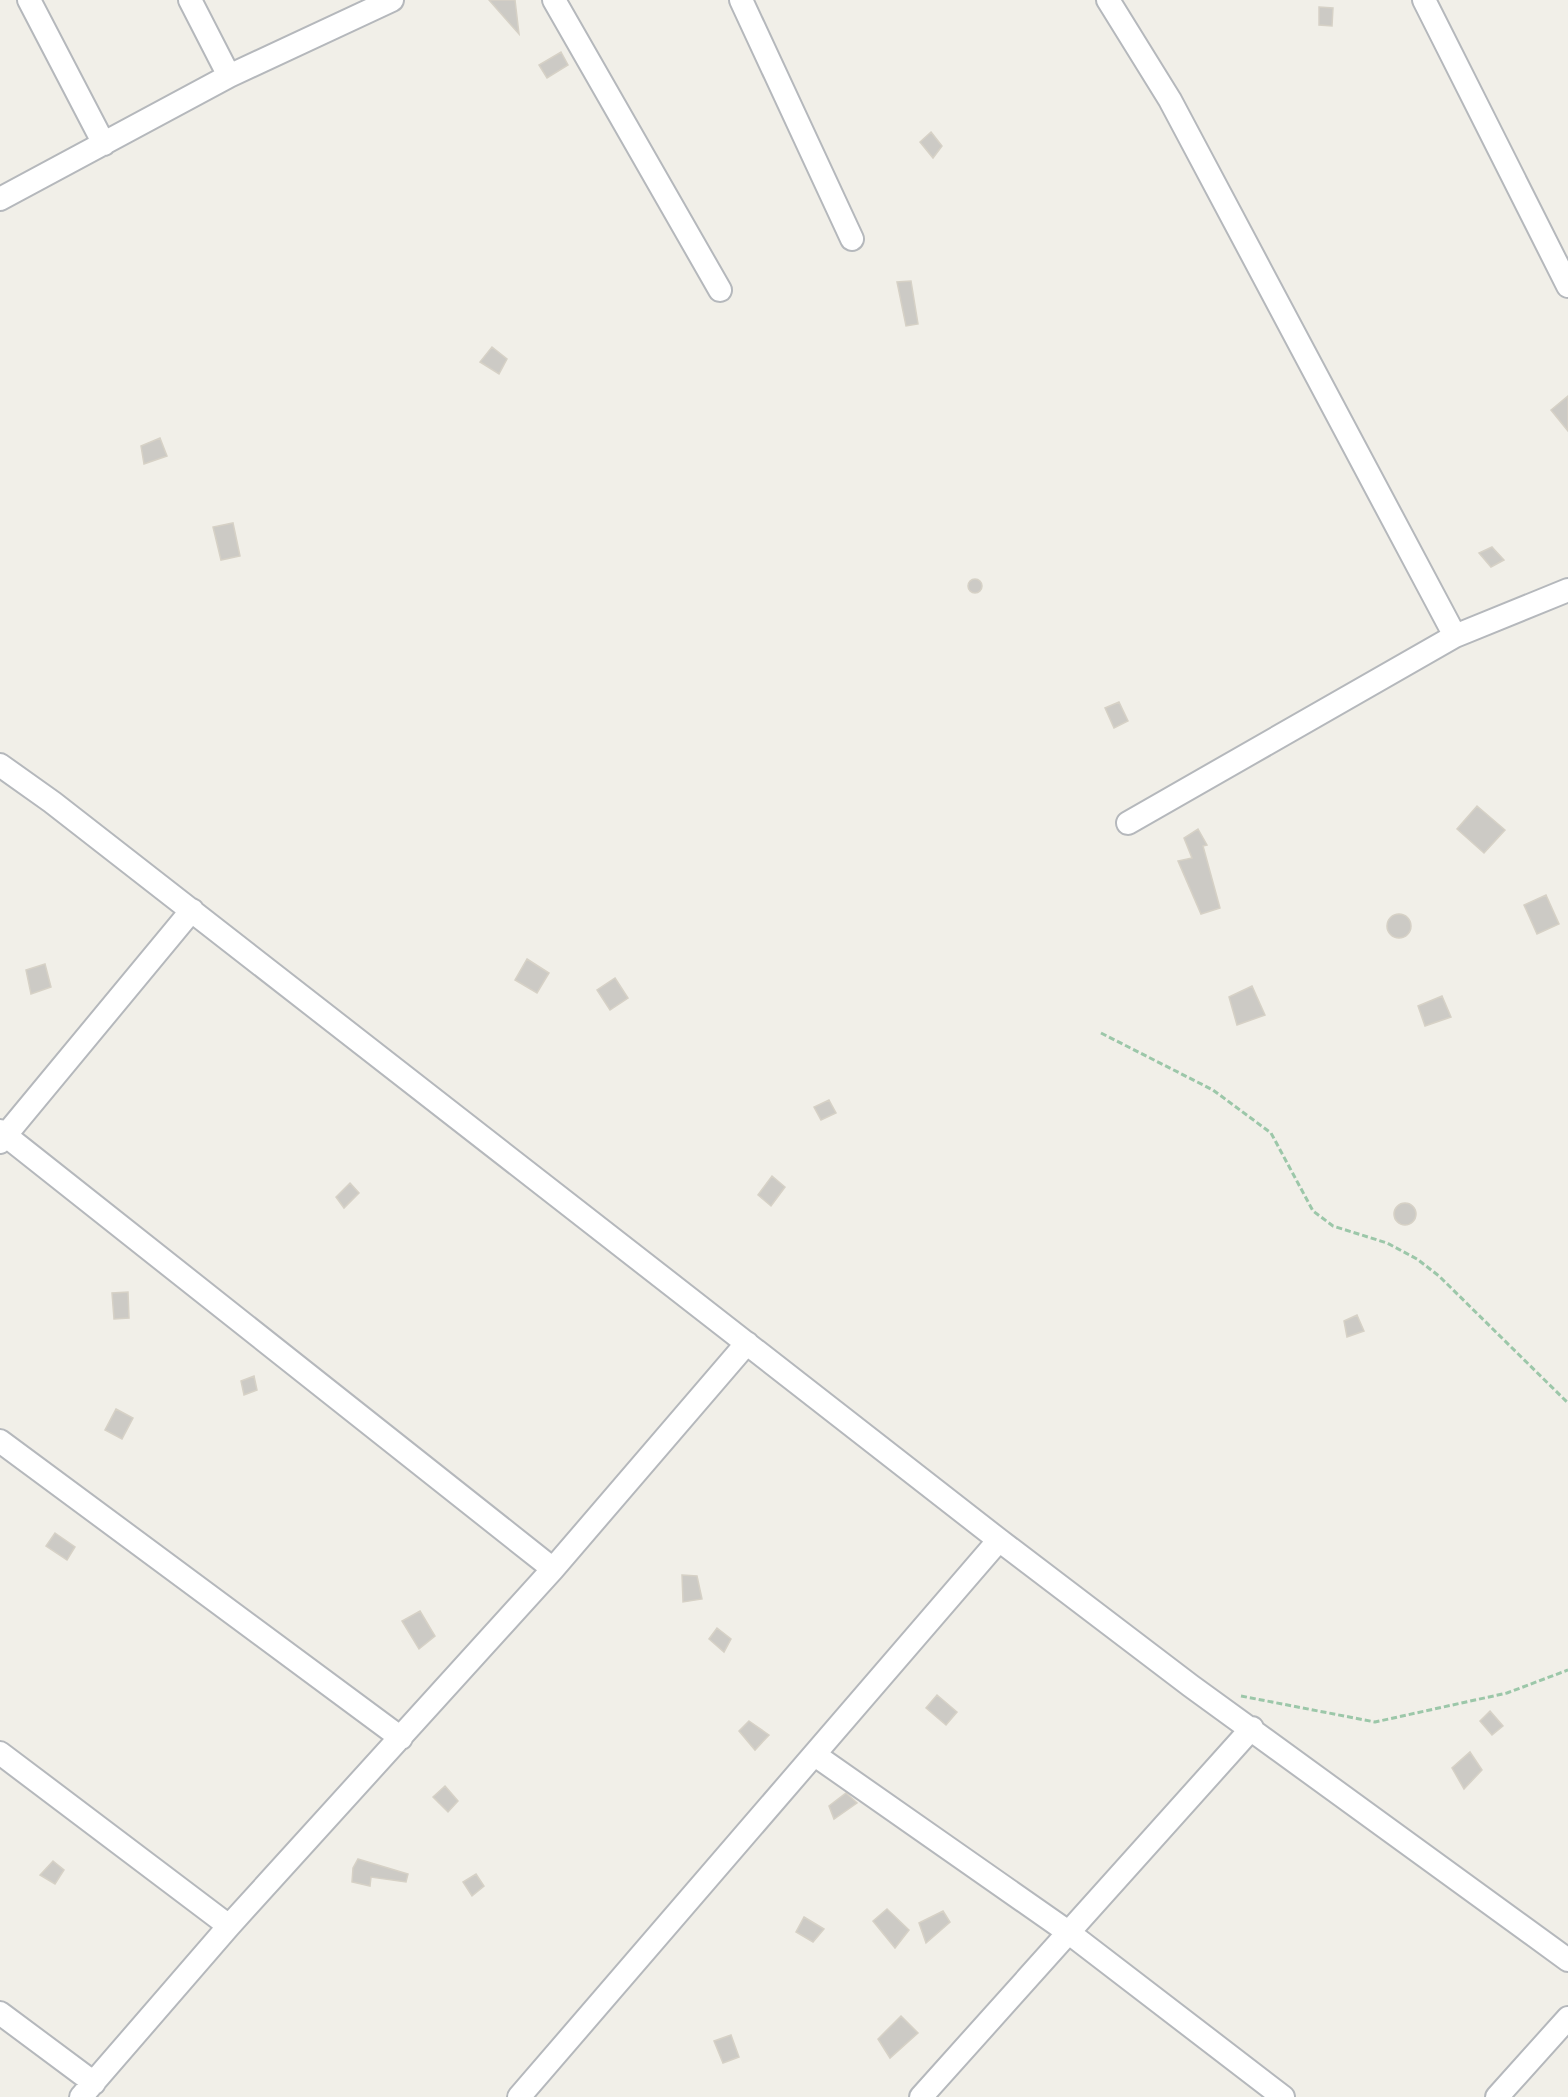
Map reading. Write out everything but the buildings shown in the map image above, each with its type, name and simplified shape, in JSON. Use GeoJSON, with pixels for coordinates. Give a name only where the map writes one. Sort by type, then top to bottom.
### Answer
{"type":"FeatureCollection","features":[{"type":"Feature","properties":{"kind":"street"},"geometry":{"type":"LineString","coordinates":[[29,0],[104,144]]}},
{"type":"Feature","properties":{"kind":"street"},"geometry":{"type":"LineString","coordinates":[[190,0],[229,76]]}},
{"type":"Feature","properties":{"kind":"street"},"geometry":{"type":"LineString","coordinates":[[554,0],[720,290]]}},
{"type":"Feature","properties":{"kind":"street"},"geometry":{"type":"LineString","coordinates":[[741,0],[852,239]]}},
{"type":"Feature","properties":{"kind":"street"},"geometry":{"type":"LineString","coordinates":[[1108,0],[1170,100],[1455,636]]}},
{"type":"Feature","properties":{"kind":"street"},"geometry":{"type":"LineString","coordinates":[[1424,0],[1568,286]]}},
{"type":"Feature","properties":{"kind":"street"},"geometry":{"type":"LineString","coordinates":[[0,199],[229,76],[388,1]]}},
{"type":"Feature","properties":{"kind":"street"},"geometry":{"type":"LineString","coordinates":[[1128,823],[1455,636],[1568,590]]}},
{"type":"Feature","properties":{"kind":"street"},"geometry":{"type":"LineString","coordinates":[[0,765],[192,910],[999,1540],[1191,1686],[1568,1960]]}},
{"type":"Feature","properties":{"kind":"street"},"geometry":{"type":"LineString","coordinates":[[192,910],[2,1136],[553,1569]]}},
{"type":"Feature","properties":{"kind":"street"},"geometry":{"type":"LineString","coordinates":[[0,2013],[88,2090],[229,1926],[553,1569],[747,1343]]}},
{"type":"Feature","properties":{"kind":"street"},"geometry":{"type":"LineString","coordinates":[[0,1440],[401,1738]]}},
{"type":"Feature","properties":{"kind":"street"},"geometry":{"type":"LineString","coordinates":[[519,2097],[999,1540]]}},
{"type":"Feature","properties":{"kind":"street"},"geometry":{"type":"LineString","coordinates":[[921,2097],[1251,1728]]}},
{"type":"Feature","properties":{"kind":"street"},"geometry":{"type":"LineString","coordinates":[[0,1753],[229,1926]]}},
{"type":"Feature","properties":{"kind":"street"},"geometry":{"type":"LineString","coordinates":[[815,1755],[1068,1932],[1283,2097]]}},
{"type":"Feature","properties":{"kind":"street"},"geometry":{"type":"LineString","coordinates":[[1497,2097],[1568,2018]]}},
{"type":"Feature","properties":{"kind":"path"},"geometry":{"type":"LineString","coordinates":[[1101,1033],[1213,1090],[1270,1133],[1314,1211],[1333,1226],[1387,1243],[1417,1259],[1439,1276],[1568,1403]]}},
{"type":"Feature","properties":{"kind":"path"},"geometry":{"type":"LineString","coordinates":[[1237,1695],[1375,1722],[1507,1693],[1568,1670]]}}]}
